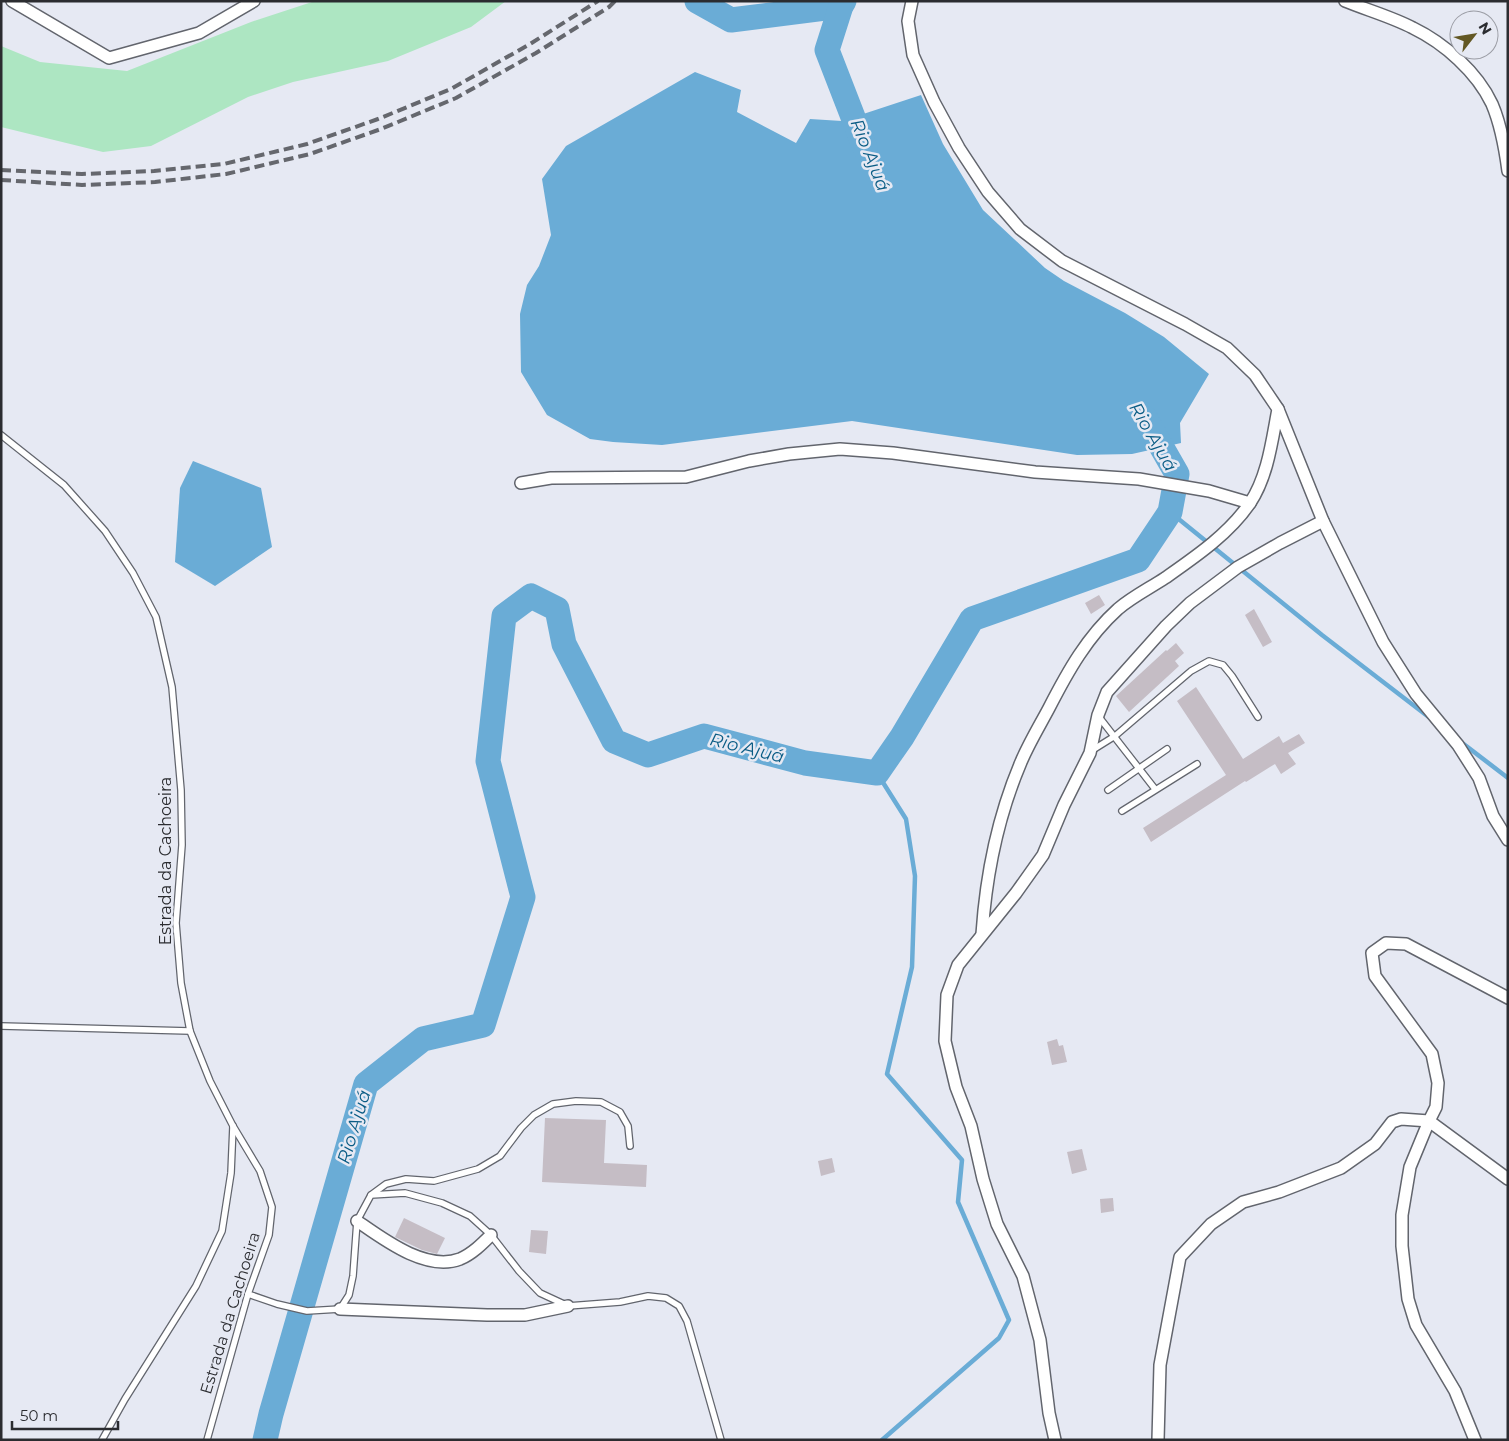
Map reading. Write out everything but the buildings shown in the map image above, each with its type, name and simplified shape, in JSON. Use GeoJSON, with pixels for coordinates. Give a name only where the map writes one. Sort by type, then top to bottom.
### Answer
{"type":"FeatureCollection","features":[{"type":"Feature","properties":{"kind":"street"},"geometry":{"type":"LineString","coordinates":[[12,1],[109,58],[199,33],[254,1]]}},
{"type":"Feature","properties":{"kind":"street"},"geometry":{"type":"LineString","coordinates":[[912,1],[908,21],[913,55],[934,102],[959,148],[988,192],[1020,229],[1062,261],[1185,324],[1226,348],[1255,375],[1278,410],[1323,521],[1383,642],[1416,694],[1458,745],[1479,778],[1493,816],[1508,840]]}},
{"type":"Feature","properties":{"kind":"street"},"geometry":{"type":"LineString","coordinates":[[1345,1],[1414,28],[1448,50],[1474,75],[1492,103],[1500,128],[1508,171]]}},
{"type":"Feature","properties":{"kind":"street"},"geometry":{"type":"LineString","coordinates":[[982,934],[984,895],[998,830],[1021,762],[1059,688],[1085,644],[1118,609],[1195,556],[1230,528],[1250,503],[1260,484],[1278,410]]}},
{"type":"Feature","properties":{"kind":"street"},"geometry":{"type":"LineString","coordinates":[[521,483],[551,478],[686,477],[749,461],[789,454],[840,449],[893,453],[1035,472],[1139,479],[1209,491],[1250,503]]}},
{"type":"Feature","properties":{"kind":"street"},"geometry":{"type":"LineString","coordinates":[[1055,1440],[1049,1413],[1040,1340],[1023,1276],[997,1224],[983,1179],[971,1126],[956,1087],[946,1041],[947,995],[958,965],[1016,893],[1043,855],[1064,805],[1090,752],[1098,715],[1107,692],[1166,626],[1190,603],[1238,567],[1323,521]]}},
{"type":"Feature","properties":{"kind":"street"},"geometry":{"type":"LineString","coordinates":[[1475,1440],[1455,1392],[1416,1325],[1408,1299],[1402,1246],[1402,1215],[1410,1167],[1436,1107],[1438,1083],[1432,1054],[1375,976],[1372,953],[1386,943],[1406,944],[1508,998]]}},
{"type":"Feature","properties":{"kind":"street"},"geometry":{"type":"LineString","coordinates":[[1158,1440],[1160,1365],[1180,1257],[1211,1224],[1243,1202],[1279,1192],[1342,1168],[1374,1144],[1392,1122],[1401,1119],[1429,1121],[1508,1179]]}},
{"type":"Feature","properties":{"kind":"street"},"geometry":{"type":"LineString","coordinates":[[357,1221],[387,1242],[418,1257],[439,1261],[459,1259],[477,1248],[491,1235]]}},
{"type":"Feature","properties":{"kind":"street"},"geometry":{"type":"LineString","coordinates":[[340,1309],[496,1315],[525,1314],[568,1306]]}},
{"type":"Feature","properties":{"kind":"lane","name":"Estrada da Cachoeira"},"geometry":{"type":"LineString","coordinates":[[1,435],[64,485],[105,531],[133,573],[156,617],[172,687],[181,790],[182,845],[176,922],[181,983],[190,1031],[210,1081],[233,1126],[260,1171],[272,1207],[269,1235],[248,1294],[207,1440]]}},
{"type":"Feature","properties":{"kind":"lane"},"geometry":{"type":"LineString","coordinates":[[1090,752],[1115,736],[1191,671],[1209,661],[1223,665],[1258,717]]}},
{"type":"Feature","properties":{"kind":"lane"},"geometry":{"type":"LineString","coordinates":[[1098,715],[1155,789]]}},
{"type":"Feature","properties":{"kind":"lane"},"geometry":{"type":"LineString","coordinates":[[1108,790],[1167,749]]}},
{"type":"Feature","properties":{"kind":"lane"},"geometry":{"type":"LineString","coordinates":[[1122,811],[1197,764]]}},
{"type":"Feature","properties":{"kind":"lane"},"geometry":{"type":"LineString","coordinates":[[1,1026],[190,1031]]}},
{"type":"Feature","properties":{"kind":"lane"},"geometry":{"type":"LineString","coordinates":[[248,1294],[277,1304],[307,1311],[340,1309],[349,1295],[353,1276],[357,1221],[371,1195],[386,1184],[406,1179],[434,1181],[478,1169],[500,1156],[521,1128],[534,1115],[552,1104],[576,1101],[601,1102],[620,1112],[628,1126],[630,1146]]}},
{"type":"Feature","properties":{"kind":"lane"},"geometry":{"type":"LineString","coordinates":[[102,1440],[125,1399],[196,1286],[222,1231],[231,1173],[233,1126]]}},
{"type":"Feature","properties":{"kind":"lane"},"geometry":{"type":"LineString","coordinates":[[371,1195],[405,1193],[442,1203],[470,1216],[491,1235],[540,1294],[568,1306],[620,1302],[648,1296],[666,1298],[679,1306],[688,1321],[721,1440]]}},
{"type":"Feature","properties":{"kind":"green space"},"geometry":{"type":"Polygon","coordinates":[[[315,1],[506,1],[471,27],[388,61],[293,82],[248,97],[151,146],[103,152],[1,127],[1,46],[40,62],[127,71],[251,22],[315,1]]]}},
{"type":"Feature","properties":{"kind":"water"},"geometry":{"type":"Polygon","coordinates":[[[695,72],[741,90],[737,112],[796,143],[810,119],[842,121],[921,95],[943,144],[983,210],[1045,268],[1064,281],[1125,313],[1164,337],[1209,374],[1180,423],[1181,443],[1132,454],[1077,455],[852,421],[662,445],[590,439],[547,415],[521,372],[520,314],[527,285],[539,266],[551,235],[542,179],[566,146],[695,72]]]}},
{"type":"Feature","properties":{"kind":"water"},"geometry":{"type":"Polygon","coordinates":[[[193,461],[261,488],[272,547],[215,586],[175,562],[180,488],[193,461]]]}},
{"type":"Feature","properties":{"kind":"waterway"},"geometry":{"type":"LineString","coordinates":[[697,1],[731,20],[841,6]]}},
{"type":"Feature","properties":{"kind":"waterway","name":"Rio Ajuá"},"geometry":{"type":"LineString","coordinates":[[844,1],[827,50],[865,148]]}},
{"type":"Feature","properties":{"kind":"waterway","name":"Rio Ajuá"},"geometry":{"type":"LineString","coordinates":[[265,1440],[366,1084],[423,1039],[483,1025],[523,897],[488,761],[504,616],[531,596],[557,609],[564,644],[614,741],[648,755],[704,736],[805,763],[877,773],[902,737],[972,619],[1138,560],[1170,512],[1177,474],[1145,418]]}},
{"type":"Feature","properties":{"kind":"waterway"},"geometry":{"type":"LineString","coordinates":[[1170,512],[1322,635],[1430,718]]}},
{"type":"Feature","properties":{"kind":"waterway"},"geometry":{"type":"LineString","coordinates":[[1461,742],[1508,778]]}},
{"type":"Feature","properties":{"kind":"waterway"},"geometry":{"type":"LineString","coordinates":[[877,773],[906,819],[915,876],[912,967],[887,1074],[962,1160],[958,1202],[1009,1320],[999,1338],[882,1440]]}},
{"type":"Feature","properties":{"kind":"railway"},"geometry":{"type":"LineString","coordinates":[[1,170],[82,174],[154,171],[224,164],[307,144],[378,119],[451,89],[530,44],[598,1]]}},
{"type":"Feature","properties":{"kind":"railway"},"geometry":{"type":"LineString","coordinates":[[1,180],[82,185],[155,182],[226,174],[310,154],[381,129],[456,98],[536,53],[609,7],[615,1]]}}]}
